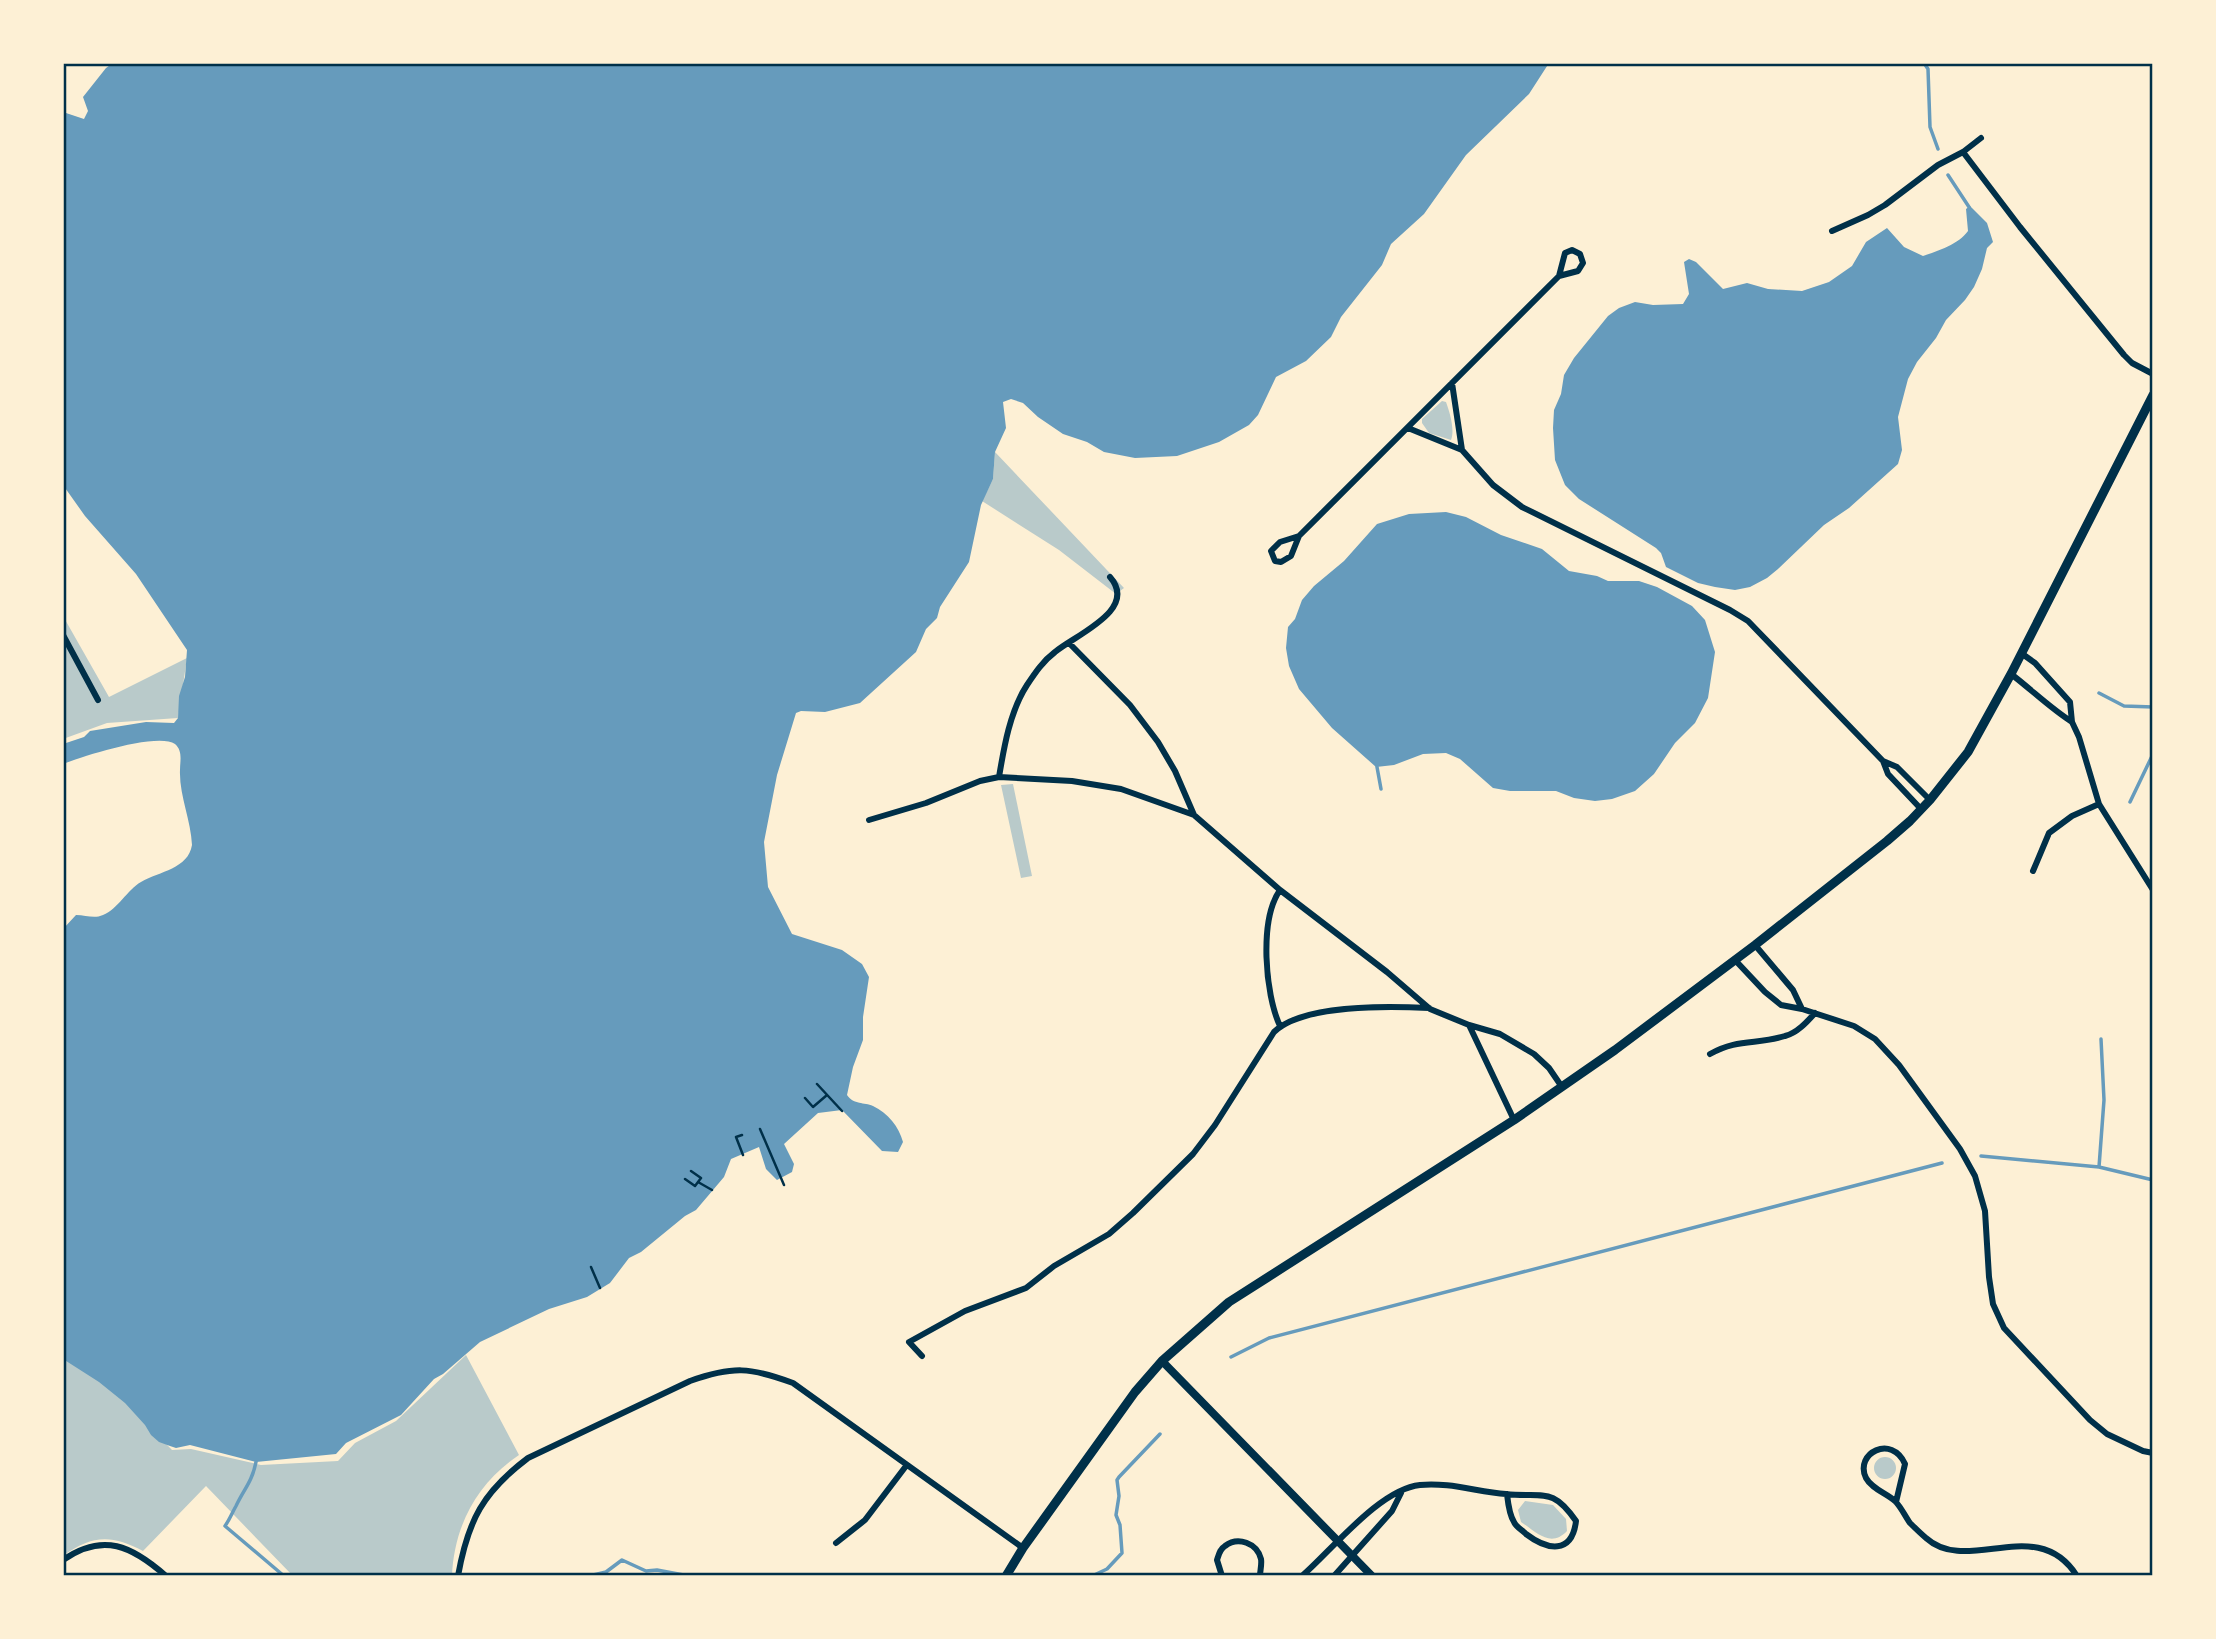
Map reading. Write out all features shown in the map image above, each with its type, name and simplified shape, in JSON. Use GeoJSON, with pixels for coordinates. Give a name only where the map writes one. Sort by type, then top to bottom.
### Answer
{"type":"FeatureCollection","features":[{"type":"Feature","properties":{"kind":"main road"},"geometry":{"type":"LineString","coordinates":[[1006,1576],[1023,1548],[1135,1392],[1162,1362],[1229,1302],[1562,1087],[1755,945],[1887,841],[1930,800],[1968,752],[2011,674],[2153,395]]}},
{"type":"Feature","properties":{"kind":"street"},"geometry":{"type":"LineString","coordinates":[[1832,231],[1868,215],[1981,138]]}},
{"type":"Feature","properties":{"kind":"street"},"geometry":{"type":"LineString","coordinates":[[1963,152],[2020,228],[2124,355],[2132,363],[2153,374]]}},
{"type":"Feature","properties":{"kind":"street"},"geometry":{"type":"LineString","coordinates":[[1299,536],[1275,545],[1271,551],[1275,561],[1281,562],[1291,556],[1299,536],[1559,276],[1578,271],[1583,263],[1580,254],[1572,250],[1565,253],[1559,276]]}},
{"type":"Feature","properties":{"kind":"street"},"geometry":{"type":"LineString","coordinates":[[1452,383],[1462,450]]}},
{"type":"Feature","properties":{"kind":"street"},"geometry":{"type":"LineString","coordinates":[[1408,428],[1462,450],[1493,485],[1522,507],[1748,621],[1883,761],[1897,767],[1930,800]]}},
{"type":"Feature","properties":{"kind":"street"},"geometry":{"type":"LineString","coordinates":[[999,777],[1006,737],[1025,688],[1043,662],[1084,633],[1116,605],[1119,599],[1118,589],[1110,577]]}},
{"type":"Feature","properties":{"kind":"street"},"geometry":{"type":"LineString","coordinates":[[63,635],[98,700]]}},
{"type":"Feature","properties":{"kind":"street"},"geometry":{"type":"LineString","coordinates":[[1069,643],[1130,705],[1158,742],[1175,771],[1194,815]]}},
{"type":"Feature","properties":{"kind":"street"},"geometry":{"type":"LineString","coordinates":[[2021,653],[2035,663],[2070,702],[2072,722],[2099,804],[2153,890]]}},
{"type":"Feature","properties":{"kind":"street"},"geometry":{"type":"LineString","coordinates":[[2011,674],[2072,722]]}},
{"type":"Feature","properties":{"kind":"street"},"geometry":{"type":"LineString","coordinates":[[1883,761],[1888,774],[1921,809]]}},
{"type":"Feature","properties":{"kind":"street"},"geometry":{"type":"LineString","coordinates":[[869,820],[926,803],[980,781],[999,777],[1072,781],[1121,789],[1194,815],[1280,890],[1387,972],[1430,1009],[1500,1034],[1534,1054],[1549,1068],[1562,1087]]}},
{"type":"Feature","properties":{"kind":"street"},"geometry":{"type":"LineString","coordinates":[[2033,871],[2049,833],[2072,816],[2099,804]]}},
{"type":"Feature","properties":{"kind":"street"},"geometry":{"type":"LineString","coordinates":[[1280,890],[1270,912],[1267,948],[1270,994],[1273,1011],[1280,1026]]}},
{"type":"Feature","properties":{"kind":"street"},"geometry":{"type":"LineString","coordinates":[[1755,945],[1793,990],[1802,1009]]}},
{"type":"Feature","properties":{"kind":"street"},"geometry":{"type":"LineString","coordinates":[[1735,960],[1781,1005],[1854,1026],[1875,1039],[1899,1065],[1960,1149],[1975,1176],[1985,1211],[1993,1304],[2004,1328],[2090,1420],[2108,1434],[2143,1451],[2153,1452]]}},
{"type":"Feature","properties":{"kind":"street"},"geometry":{"type":"LineString","coordinates":[[922,1356],[909,1342],[965,1311],[1026,1288],[1055,1266],[1109,1234],[1133,1213],[1193,1154],[1280,1026],[1289,1021],[1345,1009],[1381,1006],[1430,1009]]}},
{"type":"Feature","properties":{"kind":"street"},"geometry":{"type":"LineString","coordinates":[[1710,1054],[1738,1042],[1786,1036],[1805,1025],[1815,1013]]}},
{"type":"Feature","properties":{"kind":"street"},"geometry":{"type":"LineString","coordinates":[[1469,1025],[1514,1120]]}},
{"type":"Feature","properties":{"kind":"street"},"geometry":{"type":"LineString","coordinates":[[1162,1362],[1372,1576]]}},
{"type":"Feature","properties":{"kind":"street"},"geometry":{"type":"LineString","coordinates":[[458,1576],[464,1543],[476,1514],[508,1473],[528,1458],[690,1381],[715,1372],[742,1369],[768,1373],[793,1383],[1023,1548]]}},
{"type":"Feature","properties":{"kind":"street"},"geometry":{"type":"LineString","coordinates":[[1896,1502],[1905,1464],[1898,1453],[1879,1449],[1868,1456],[1864,1474],[1872,1485],[1896,1502],[1911,1524],[1929,1541],[1949,1550],[1964,1551],[2033,1545],[2060,1557],[2077,1576]]}},
{"type":"Feature","properties":{"kind":"street"},"geometry":{"type":"LineString","coordinates":[[836,1543],[865,1520],[906,1466]]}},
{"type":"Feature","properties":{"kind":"street"},"geometry":{"type":"LineString","coordinates":[[1302,1576],[1378,1504],[1418,1485],[1550,1496],[1558,1499],[1576,1521],[1570,1538],[1555,1547],[1545,1546],[1534,1540],[1514,1522],[1507,1494]]}},
{"type":"Feature","properties":{"kind":"street"},"geometry":{"type":"LineString","coordinates":[[1334,1576],[1392,1511],[1402,1492]]}},
{"type":"Feature","properties":{"kind":"street"},"geometry":{"type":"LineString","coordinates":[[1222,1576],[1217,1568],[1222,1548],[1228,1543],[1239,1541],[1250,1544],[1258,1552],[1261,1560],[1260,1576]]}},
{"type":"Feature","properties":{"kind":"street"},"geometry":{"type":"LineString","coordinates":[[63,1560],[89,1546],[106,1543],[131,1551],[166,1576]]}},
{"type":"Feature","properties":{"kind":"path"},"geometry":{"type":"LineString","coordinates":[[817,1084],[842,1111]]}},
{"type":"Feature","properties":{"kind":"path"},"geometry":{"type":"LineString","coordinates":[[805,1098],[814,1107],[827,1095]]}},
{"type":"Feature","properties":{"kind":"path"},"geometry":{"type":"LineString","coordinates":[[760,1129],[784,1185]]}},
{"type":"Feature","properties":{"kind":"path"},"geometry":{"type":"LineString","coordinates":[[742,1135],[736,1137],[743,1154]]}},
{"type":"Feature","properties":{"kind":"path"},"geometry":{"type":"LineString","coordinates":[[685,1179],[695,1186],[701,1178],[691,1171]]}},
{"type":"Feature","properties":{"kind":"path"},"geometry":{"type":"LineString","coordinates":[[698,1182],[712,1190]]}},
{"type":"Feature","properties":{"kind":"path"},"geometry":{"type":"LineString","coordinates":[[591,1267],[600,1288]]}},
{"type":"Feature","properties":{"kind":"shaded area"},"geometry":{"type":"Polygon","coordinates":[[[1442,401],[1446,402],[1450,416],[1451,440],[1429,433],[1422,423],[1422,419],[1442,401]]]}},
{"type":"Feature","properties":{"kind":"shaded area"},"geometry":{"type":"Polygon","coordinates":[[[995,452],[1124,588],[1116,594],[1059,550],[982,501],[993,479],[995,452]]]}},
{"type":"Feature","properties":{"kind":"shaded area"},"geometry":{"type":"Polygon","coordinates":[[[63,616],[109,697],[187,658],[178,718],[107,723],[63,739],[63,616]]]}},
{"type":"Feature","properties":{"kind":"shaded area"},"geometry":{"type":"Polygon","coordinates":[[[1013,784],[1032,876],[1021,878],[1001,785],[1013,784]]]}},
{"type":"Feature","properties":{"kind":"shaded area"},"geometry":{"type":"Polygon","coordinates":[[[63,1343],[73,1347],[172,1450],[191,1449],[261,1465],[338,1461],[355,1443],[396,1421],[466,1355],[519,1455],[491,1479],[470,1507],[457,1540],[452,1576],[293,1576],[206,1486],[143,1551],[132,1545],[102,1539],[83,1544],[63,1556],[63,1343]]]}},
{"type":"Feature","properties":{"kind":"shaded area"},"geometry":{"type":"Polygon","coordinates":[[[1881,1457],[1889,1457],[1896,1464],[1896,1472],[1889,1479],[1881,1479],[1874,1472],[1874,1464],[1881,1457]]]}},
{"type":"Feature","properties":{"kind":"shaded area"},"geometry":{"type":"Polygon","coordinates":[[[1525,1501],[1553,1505],[1566,1519],[1567,1531],[1550,1539],[1521,1522],[1518,1510],[1525,1501]]]}},
{"type":"Feature","properties":{"kind":"water"},"geometry":{"type":"Polygon","coordinates":[[[113,63],[1549,63],[1529,94],[1466,155],[1424,214],[1391,244],[1382,265],[1341,317],[1331,337],[1306,361],[1276,377],[1258,415],[1249,425],[1219,442],[1177,456],[1135,458],[1104,452],[1087,442],[1063,434],[1023,403],[1011,399],[1003,402],[1006,428],[995,452],[993,479],[981,505],[969,562],[940,607],[937,618],[926,629],[916,652],[860,703],[825,712],[796,713],[777,775],[764,842],[768,887],[792,934],[842,950],[862,964],[869,977],[863,1017],[863,1040],[847,1095],[856,1102],[878,1109],[892,1121],[903,1142],[898,1152],[882,1151],[842,1110],[818,1113],[784,1144],[794,1164],[792,1172],[777,1180],[766,1169],[759,1147],[731,1159],[724,1177],[696,1210],[641,1252],[629,1258],[610,1283],[587,1297],[549,1309],[480,1342],[434,1379],[401,1415],[346,1443],[336,1454],[256,1462],[190,1445],[176,1448],[159,1442],[125,1403],[63,1359],[63,929],[76,915],[96,917],[108,912],[141,882],[179,864],[185,859],[192,845],[181,789],[180,753],[175,744],[166,741],[137,743],[63,764],[63,744],[84,737],[90,731],[146,722],[174,723],[178,718],[187,650],[136,574],[85,516],[63,485],[63,112],[84,119],[88,111],[83,97],[113,63]]]}},
{"type":"Feature","properties":{"kind":"water"},"geometry":{"type":"Polygon","coordinates":[[[1970,206],[1987,223],[1993,242],[1987,248],[1974,287],[1946,320],[1908,379],[1898,417],[1902,450],[1898,464],[1849,508],[1824,525],[1767,578],[1750,587],[1735,590],[1698,583],[1666,567],[1656,548],[1579,499],[1565,485],[1555,460],[1553,428],[1554,410],[1561,394],[1564,375],[1574,358],[1608,316],[1619,308],[1635,302],[1653,305],[1683,304],[1689,294],[1684,262],[1689,259],[1696,262],[1723,289],[1747,283],[1768,289],[1802,291],[1829,282],[1852,266],[1866,242],[1887,228],[1904,247],[1923,256],[1948,246],[1968,231],[1966,209],[1970,206]]]}},
{"type":"Feature","properties":{"kind":"water"},"geometry":{"type":"Polygon","coordinates":[[[1446,512],[1466,517],[1501,535],[1542,549],[1569,571],[1597,576],[1608,581],[1639,581],[1657,587],[1692,606],[1705,620],[1715,652],[1708,698],[1695,723],[1675,743],[1654,774],[1635,791],[1612,799],[1595,801],[1574,798],[1556,791],[1510,791],[1493,788],[1460,759],[1446,753],[1423,754],[1394,765],[1376,767],[1332,728],[1299,689],[1289,666],[1286,648],[1288,627],[1295,619],[1302,600],[1344,561],[1377,524],[1409,514],[1446,512]]]}},
{"type":"Feature","properties":{"kind":"waterway"},"geometry":{"type":"LineString","coordinates":[[1924,63],[1928,69],[1930,127],[1938,149]]}},
{"type":"Feature","properties":{"kind":"waterway"},"geometry":{"type":"LineString","coordinates":[[1948,175],[1969,207]]}},
{"type":"Feature","properties":{"kind":"waterway"},"geometry":{"type":"LineString","coordinates":[[2099,693],[2124,706],[2153,707]]}},
{"type":"Feature","properties":{"kind":"waterway"},"geometry":{"type":"LineString","coordinates":[[2130,802],[2153,754]]}},
{"type":"Feature","properties":{"kind":"waterway"},"geometry":{"type":"LineString","coordinates":[[1377,767],[1381,789]]}},
{"type":"Feature","properties":{"kind":"waterway"},"geometry":{"type":"LineString","coordinates":[[2099,1167],[2104,1100],[2101,1039]]}},
{"type":"Feature","properties":{"kind":"waterway"},"geometry":{"type":"LineString","coordinates":[[1981,1156],[2099,1167],[2153,1180]]}},
{"type":"Feature","properties":{"kind":"waterway"},"geometry":{"type":"LineString","coordinates":[[1231,1357],[1269,1338],[1942,1163]]}},
{"type":"Feature","properties":{"kind":"waterway"},"geometry":{"type":"LineString","coordinates":[[1092,1576],[1107,1569],[1122,1553],[1120,1525],[1116,1515],[1119,1496],[1117,1480],[1160,1434]]}},
{"type":"Feature","properties":{"kind":"waterway"},"geometry":{"type":"LineString","coordinates":[[256,1462],[250,1480],[225,1526],[284,1576]]}},
{"type":"Feature","properties":{"kind":"waterway"},"geometry":{"type":"LineString","coordinates":[[589,1576],[606,1572],[622,1560],[646,1571],[657,1570],[689,1576]]}}]}
